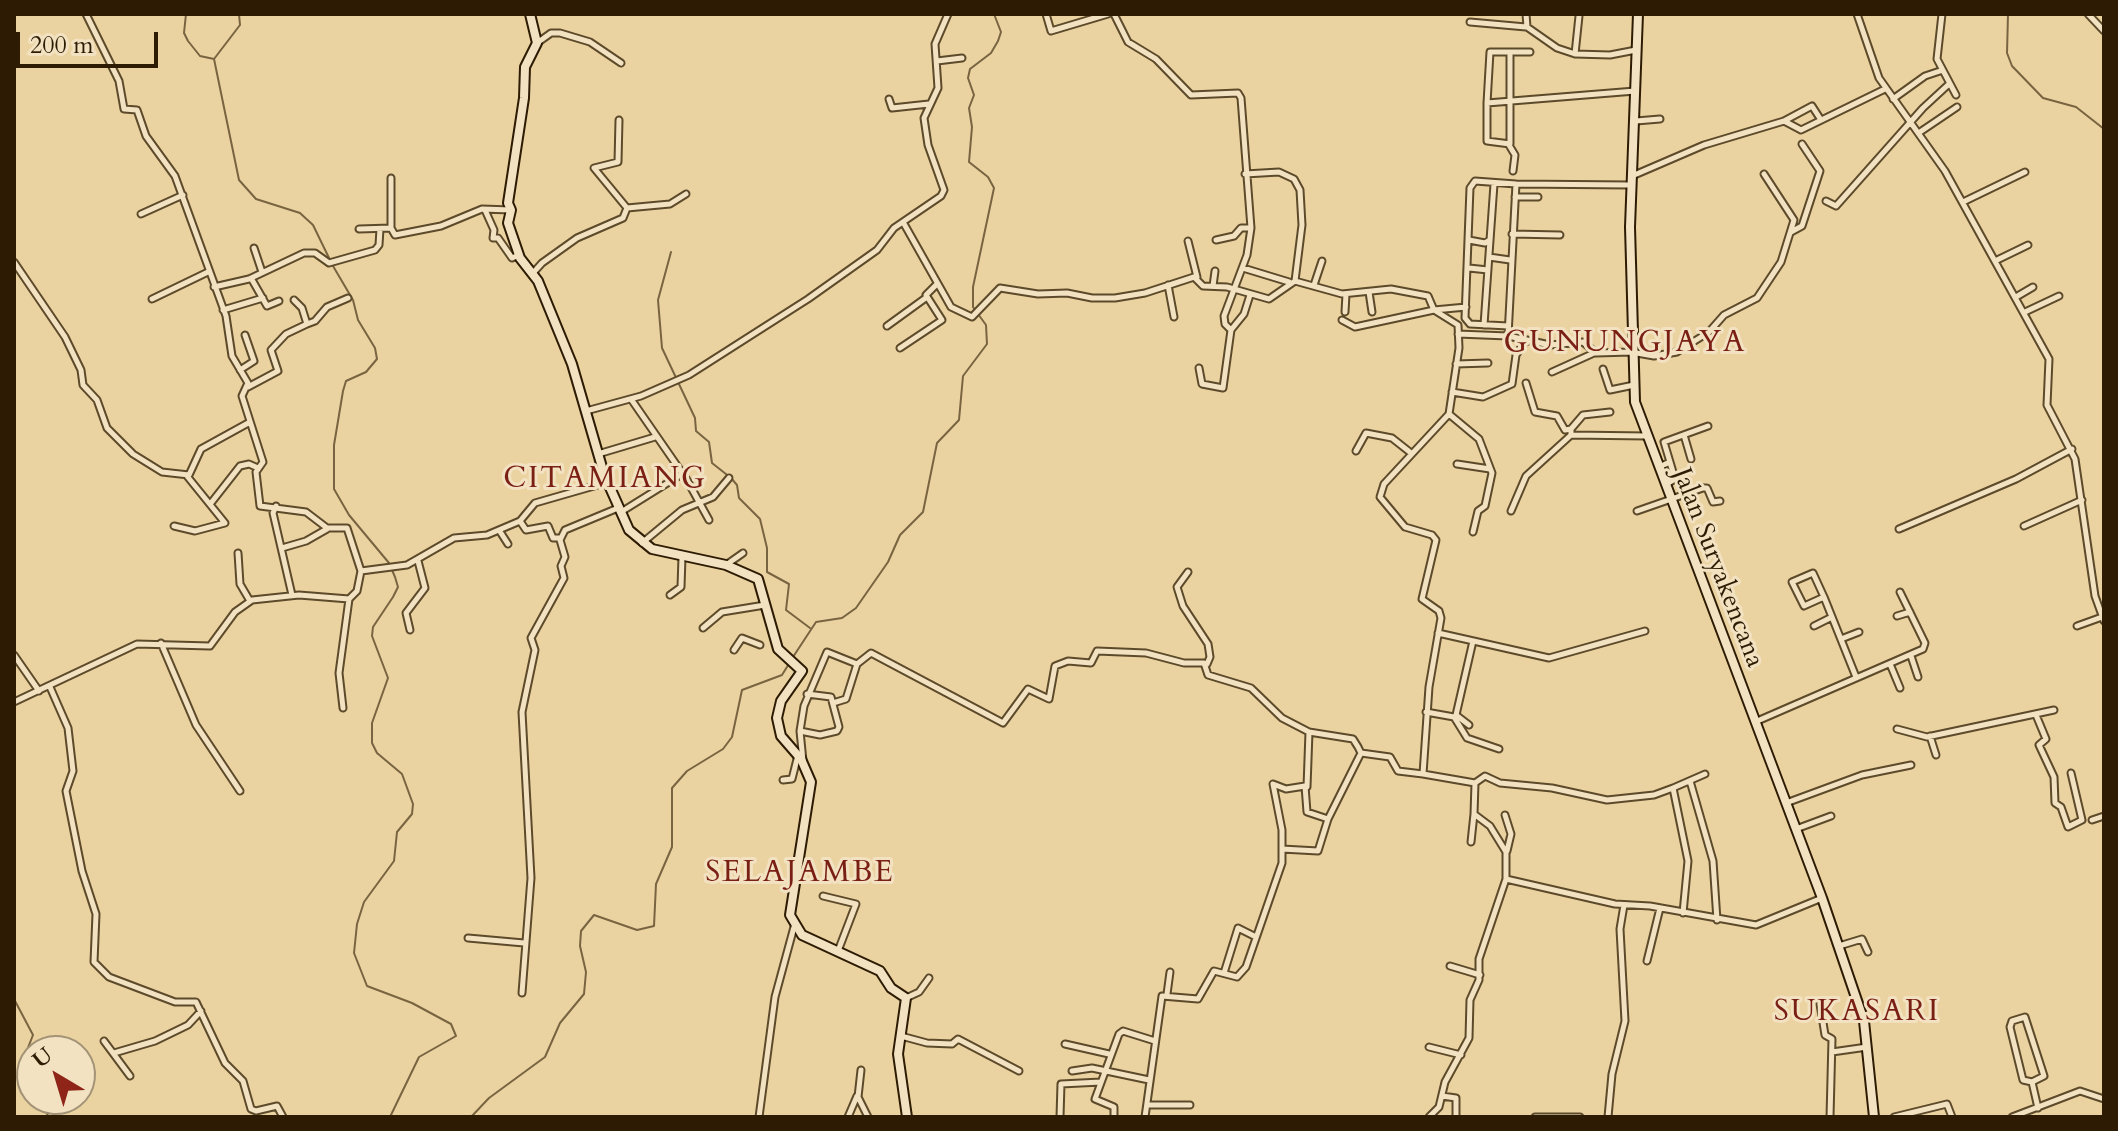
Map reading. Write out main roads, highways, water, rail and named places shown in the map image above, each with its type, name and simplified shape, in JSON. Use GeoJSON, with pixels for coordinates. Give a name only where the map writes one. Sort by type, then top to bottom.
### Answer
{"type":"FeatureCollection","features":[{"type":"Feature","properties":{"kind":"waterway"},"geometry":{"type":"LineString","coordinates":[[186,14],[184,33],[188,41],[200,56],[214,59]]}},
{"type":"Feature","properties":{"kind":"waterway"},"geometry":{"type":"LineString","coordinates":[[239,14],[240,25],[214,59],[239,180],[256,199],[300,213],[313,225],[330,260]]}},
{"type":"Feature","properties":{"kind":"waterway"},"geometry":{"type":"LineString","coordinates":[[793,657],[816,622],[842,618],[856,608],[888,562],[900,535],[923,512],[937,443],[959,420],[963,376],[987,344],[986,325],[973,307],[973,287],[994,188],[988,177],[969,162],[972,127],[969,108],[974,95],[968,78],[970,69],[991,53],[998,41],[1001,32],[994,14]]}},
{"type":"Feature","properties":{"kind":"waterway"},"geometry":{"type":"LineString","coordinates":[[2008,14],[2007,53],[2012,66],[2043,98],[2076,107],[2104,129]]}},
{"type":"Feature","properties":{"kind":"waterway"},"geometry":{"type":"LineString","coordinates":[[671,252],[658,300],[662,348],[695,418],[696,431],[709,442],[712,463],[731,478],[737,485],[739,498],[760,519],[767,548],[767,572],[789,584],[786,610],[810,628]]}},
{"type":"Feature","properties":{"kind":"waterway"},"geometry":{"type":"LineString","coordinates":[[333,266],[353,300],[358,320],[375,348],[377,359],[366,372],[346,381],[334,445],[334,489],[349,515],[389,563],[398,587],[373,627],[372,636],[388,678],[372,723],[372,743],[377,753],[402,774],[413,804],[412,814],[397,832],[394,861],[364,902],[357,924],[354,953],[367,986],[412,1003],[451,1024],[456,1036],[419,1057],[390,1117]]}},
{"type":"Feature","properties":{"kind":"waterway"},"geometry":{"type":"LineString","coordinates":[[471,1117],[489,1098],[545,1057],[560,1023],[584,994],[586,972],[580,946],[581,931],[594,915],[637,930],[654,926],[656,884],[672,847],[672,788],[687,771],[723,749],[732,737],[742,690],[782,675],[790,662]]}},
{"type":"Feature","properties":{"kind":"waterway"},"geometry":{"type":"LineString","coordinates":[[14,999],[33,1035]]}},
{"type":"Feature","properties":{"kind":"district","name":"GUNUNGJAYA"},"geometry":{"type":"Point","coordinates":[1625,344]}},
{"type":"Feature","properties":{"kind":"district","name":"CITAMIANG"},"geometry":{"type":"Point","coordinates":[605,480]}},
{"type":"Feature","properties":{"kind":"district","name":"SELAJAMBE"},"geometry":{"type":"Point","coordinates":[800,874]}},
{"type":"Feature","properties":{"kind":"district","name":"SUKASARI"},"geometry":{"type":"Point","coordinates":[1857,1013]}}]}
